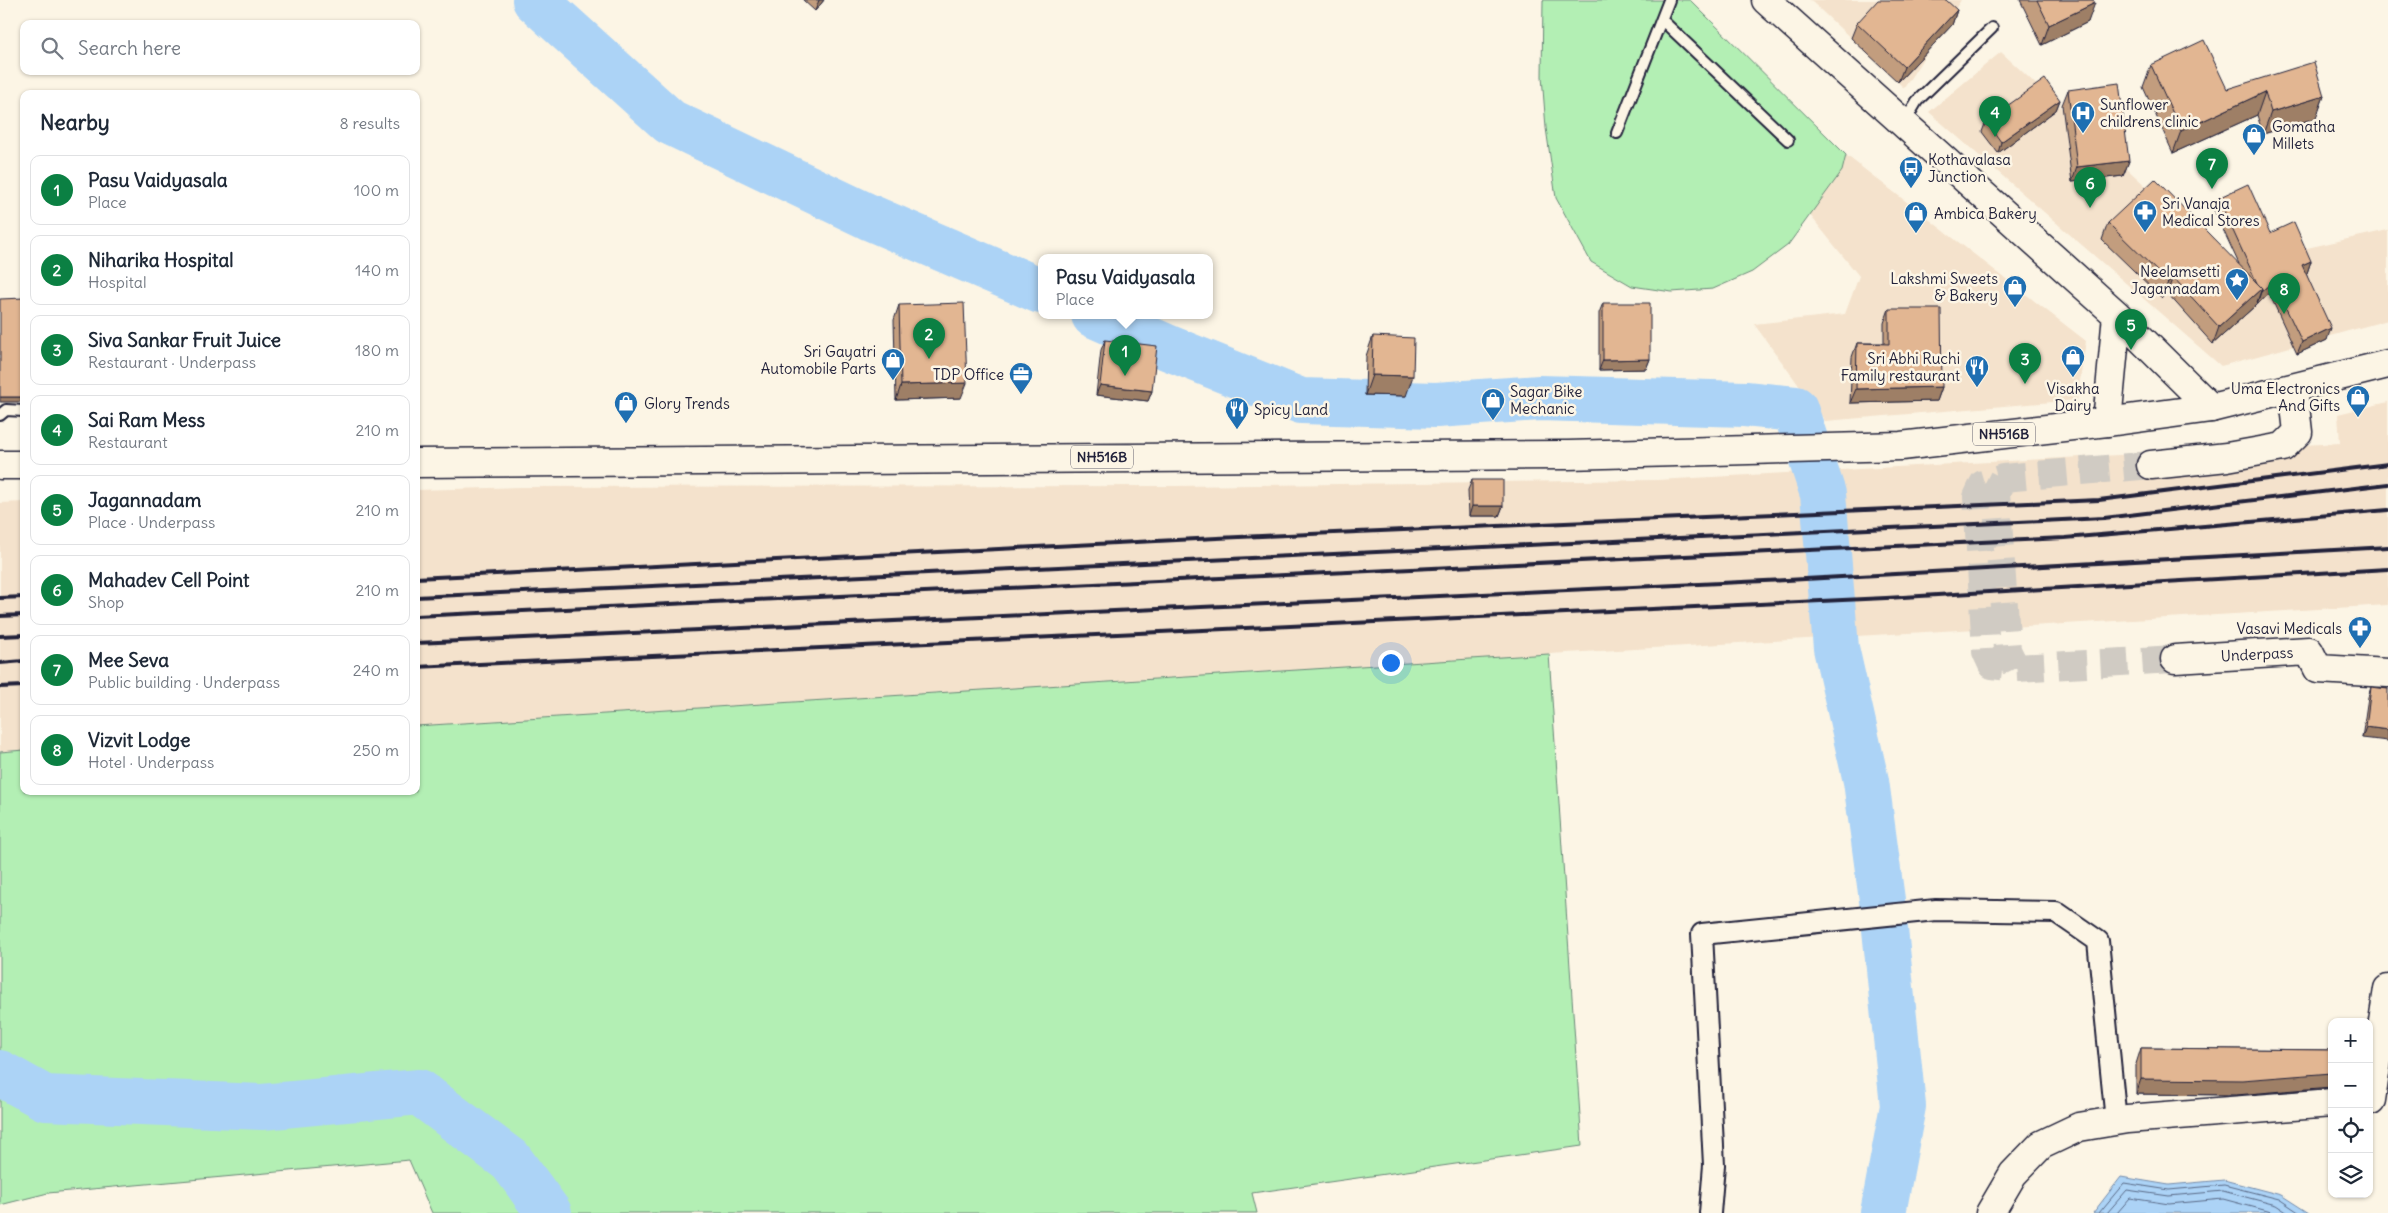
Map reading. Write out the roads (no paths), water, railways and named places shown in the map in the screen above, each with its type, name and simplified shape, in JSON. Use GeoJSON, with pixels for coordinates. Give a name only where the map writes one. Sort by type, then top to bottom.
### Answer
{"type":"FeatureCollection","features":[{"type":"Feature","properties":{"kind":"main road"},"geometry":{"type":"LineString","coordinates":[[1766,0],[2117,315],[2211,408]]}},
{"type":"Feature","properties":{"kind":"main road"},"geometry":{"type":"LineString","coordinates":[[2107,422],[2117,315]]}},
{"type":"Feature","properties":{"kind":"main road","name":"NH516B"},"geometry":{"type":"LineString","coordinates":[[420,463],[1568,455],[1901,446],[2211,408],[2388,364]]}},
{"type":"Feature","properties":{"kind":"main road"},"geometry":{"type":"LineString","coordinates":[[2152,465],[2228,458],[2283,447],[2298,432],[2293,389]]}},
{"type":"Feature","properties":{"kind":"main road"},"geometry":{"type":"LineString","coordinates":[[0,465],[20,466]]}},
{"type":"Feature","properties":{"kind":"main road","name":"Underpass"},"geometry":{"type":"LineString","coordinates":[[2175,659],[2309,651],[2318,668],[2388,673]]}},
{"type":"Feature","properties":{"kind":"main road"},"geometry":{"type":"LineString","coordinates":[[2373,1087],[2388,989]]}},
{"type":"Feature","properties":{"kind":"main road"},"geometry":{"type":"LineString","coordinates":[[1990,1213],[2013,1174],[2041,1145],[2079,1127],[2116,1121],[2328,1103]]}},
{"type":"Feature","properties":{"kind":"street"},"geometry":{"type":"LineString","coordinates":[[1710,1213],[1714,1165],[1702,934],[1843,918],[1936,910],[2056,912],[2098,941],[2116,1121]]}},
{"type":"Feature","properties":{"kind":"lane"},"geometry":{"type":"LineString","coordinates":[[1617,133],[1669,0]]}},
{"type":"Feature","properties":{"kind":"lane"},"geometry":{"type":"LineString","coordinates":[[1662,20],[1788,140]]}},
{"type":"Feature","properties":{"kind":"lane"},"geometry":{"type":"LineString","coordinates":[[1903,124],[1917,101],[1992,28]]}},
{"type":"Feature","properties":{"kind":"lane"},"geometry":{"type":"LineString","coordinates":[[0,415],[6,410],[20,411]]}},
{"type":"Feature","properties":{"kind":"water"},"geometry":{"type":"Polygon","coordinates":[[[2121,1177],[2169,1185],[2224,1180],[2281,1195],[2309,1213],[2093,1213],[2121,1177]]]}},
{"type":"Feature","properties":{"kind":"waterway"},"geometry":{"type":"LineString","coordinates":[[535,0],[670,122],[869,217],[1038,290]]}},
{"type":"Feature","properties":{"kind":"waterway"},"geometry":{"type":"LineString","coordinates":[[1103,319],[1169,348],[1301,401],[1436,405],[1540,398],[1745,404],[1795,409],[1823,494],[1836,648],[1866,781],[1882,900],[1903,1106],[1883,1213]]}},
{"type":"Feature","properties":{"kind":"waterway"},"geometry":{"type":"LineString","coordinates":[[0,1073],[45,1098],[262,1107],[419,1092],[511,1161],[549,1213]]}},
{"type":"Feature","properties":{"kind":"tunnel"},"geometry":{"type":"LineString","coordinates":[[2151,465],[2003,478],[1983,484],[1977,497],[1986,652],[1992,665],[2016,668],[2175,659]]}},
{"type":"Feature","properties":{"kind":"tunnel"},"geometry":{"type":"LineString","coordinates":[[2003,478],[1996,492],[2007,650],[2016,668]]}},
{"type":"Feature","properties":{"kind":"railway"},"geometry":{"type":"LineString","coordinates":[[420,578],[1217,538],[2099,500],[2388,464]]}},
{"type":"Feature","properties":{"kind":"railway"},"geometry":{"type":"LineString","coordinates":[[420,597],[2104,518],[2388,484]]}},
{"type":"Feature","properties":{"kind":"railway"},"geometry":{"type":"LineString","coordinates":[[420,616],[2065,538],[2388,510]]}},
{"type":"Feature","properties":{"kind":"railway"},"geometry":{"type":"LineString","coordinates":[[420,643],[1787,580],[2388,547]]}},
{"type":"Feature","properties":{"kind":"railway"},"geometry":{"type":"LineString","coordinates":[[420,667],[1886,598],[2388,569]]}},
{"type":"Feature","properties":{"kind":"railway"},"geometry":{"type":"LineString","coordinates":[[0,598],[20,597]]}},
{"type":"Feature","properties":{"kind":"railway"},"geometry":{"type":"LineString","coordinates":[[0,616],[20,615]]}},
{"type":"Feature","properties":{"kind":"railway"},"geometry":{"type":"LineString","coordinates":[[0,636],[20,635]]}},
{"type":"Feature","properties":{"kind":"railway"},"geometry":{"type":"LineString","coordinates":[[0,663],[20,661]]}},
{"type":"Feature","properties":{"kind":"railway"},"geometry":{"type":"LineString","coordinates":[[0,687],[20,686]]}},
{"type":"Feature","properties":{"kind":"place","name":"Sunflower childrens clinic"},"geometry":{"type":"Point","coordinates":[2083,134]}},
{"type":"Feature","properties":{"kind":"place","name":"Sai Ram Mess"},"geometry":{"type":"Point","coordinates":[1995,137]}},
{"type":"Feature","properties":{"kind":"place","name":"Gomatha Millets"},"geometry":{"type":"Point","coordinates":[2254,156]}},
{"type":"Feature","properties":{"kind":"place","name":"Kothavalasa Junction"},"geometry":{"type":"Point","coordinates":[1911,189]}},
{"type":"Feature","properties":{"kind":"place","name":"Mee Seva"},"geometry":{"type":"Point","coordinates":[2212,189]}},
{"type":"Feature","properties":{"kind":"place","name":"Mahadev Cell Point"},"geometry":{"type":"Point","coordinates":[2090,208]}},
{"type":"Feature","properties":{"kind":"place","name":"Sri Vanaja Medical Stores"},"geometry":{"type":"Point","coordinates":[2145,233]}},
{"type":"Feature","properties":{"kind":"place","name":"Ambica Bakery"},"geometry":{"type":"Point","coordinates":[1916,234]}},
{"type":"Feature","properties":{"kind":"place","name":"Neelamsetti Jagannadam"},"geometry":{"type":"Point","coordinates":[2237,301]}},
{"type":"Feature","properties":{"kind":"place","name":"Lakshmi Sweets & Bakery"},"geometry":{"type":"Point","coordinates":[2015,308]}},
{"type":"Feature","properties":{"kind":"place","name":"Vizvit Lodge"},"geometry":{"type":"Point","coordinates":[2284,314]}},
{"type":"Feature","properties":{"kind":"place","name":"Jagannadam"},"geometry":{"type":"Point","coordinates":[2131,350]}},
{"type":"Feature","properties":{"kind":"place","name":"Niharika Hospital"},"geometry":{"type":"Point","coordinates":[929,359]}},
{"type":"Feature","properties":{"kind":"place","name":"Pasu Vaidyasala"},"geometry":{"type":"Point","coordinates":[1125,376]}},
{"type":"Feature","properties":{"kind":"place","name":"Visakha Dairy"},"geometry":{"type":"Point","coordinates":[2073,378]}},
{"type":"Feature","properties":{"kind":"place","name":"Sri Gayatri Automobile Parts"},"geometry":{"type":"Point","coordinates":[893,381]}},
{"type":"Feature","properties":{"kind":"place","name":"Siva Sankar Fruit Juice"},"geometry":{"type":"Point","coordinates":[2025,384]}},
{"type":"Feature","properties":{"kind":"place","name":"Sri Abhi Ruchi Family restaurant"},"geometry":{"type":"Point","coordinates":[1977,388]}},
{"type":"Feature","properties":{"kind":"place","name":"TDP Office"},"geometry":{"type":"Point","coordinates":[1021,395]}},
{"type":"Feature","properties":{"kind":"place","name":"Uma Electronics And Gifts"},"geometry":{"type":"Point","coordinates":[2358,418]}},
{"type":"Feature","properties":{"kind":"place","name":"Sagar Bike Mechanic"},"geometry":{"type":"Point","coordinates":[1493,421]}},
{"type":"Feature","properties":{"kind":"place","name":"Glory Trends"},"geometry":{"type":"Point","coordinates":[626,424]}},
{"type":"Feature","properties":{"kind":"place","name":"Spicy Land"},"geometry":{"type":"Point","coordinates":[1237,430]}},
{"type":"Feature","properties":{"kind":"place","name":"Vasavi Medicals"},"geometry":{"type":"Point","coordinates":[2360,649]}}]}
